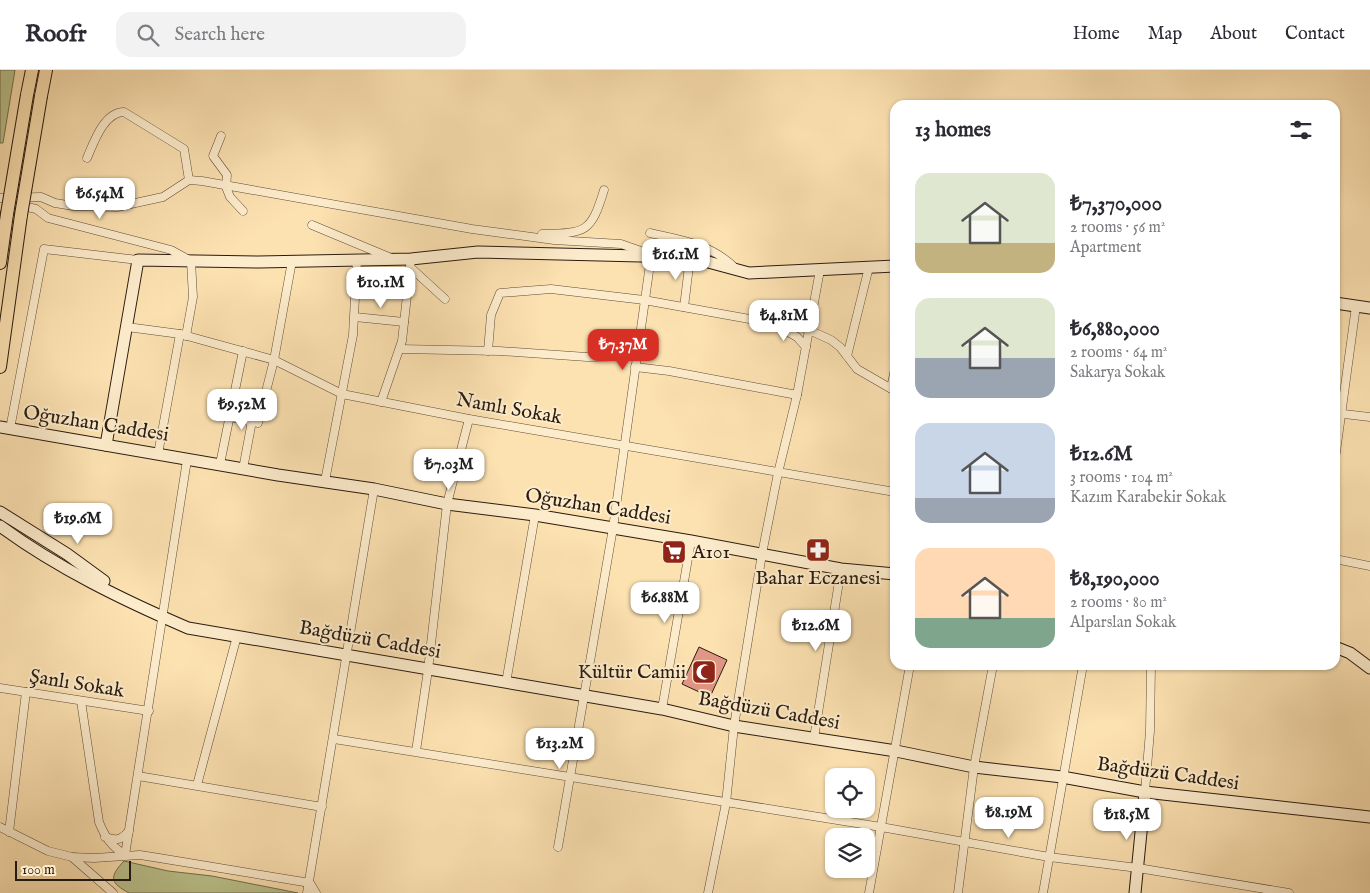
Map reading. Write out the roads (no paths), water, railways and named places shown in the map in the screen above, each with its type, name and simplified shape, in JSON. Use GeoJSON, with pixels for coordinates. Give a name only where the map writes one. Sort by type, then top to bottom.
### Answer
{"type":"FeatureCollection","features":[{"type":"Feature","properties":{"kind":"main road"},"geometry":{"type":"LineString","coordinates":[[0,263],[32,70]]}},
{"type":"Feature","properties":{"kind":"main road"},"geometry":{"type":"LineString","coordinates":[[0,367],[21,215],[46,70]]}},
{"type":"Feature","properties":{"kind":"street"},"geometry":{"type":"LineString","coordinates":[[87,158],[102,127],[112,116],[124,112],[184,149],[189,180]]}},
{"type":"Feature","properties":{"kind":"street"},"geometry":{"type":"LineString","coordinates":[[221,136],[213,156],[227,175],[226,186],[235,204],[243,211]]}},
{"type":"Feature","properties":{"kind":"street"},"geometry":{"type":"LineString","coordinates":[[0,200],[41,197],[55,203],[73,206],[117,207],[163,197],[189,180],[472,229],[522,234],[554,240],[621,244],[642,251],[650,257]]}},
{"type":"Feature","properties":{"kind":"street"},"geometry":{"type":"LineString","coordinates":[[522,234],[562,234],[580,230],[591,224],[604,190]]}},
{"type":"Feature","properties":{"kind":"street"},"geometry":{"type":"LineString","coordinates":[[0,200],[36,210],[48,218],[171,250],[191,261]]}},
{"type":"Feature","properties":{"kind":"street"},"geometry":{"type":"LineString","coordinates":[[312,225],[410,263],[478,252],[690,258],[738,272],[749,273],[890,266]]}},
{"type":"Feature","properties":{"kind":"street"},"geometry":{"type":"LineString","coordinates":[[650,233],[708,247],[724,256],[738,272]]}},
{"type":"Feature","properties":{"kind":"street"},"geometry":{"type":"LineString","coordinates":[[5,428],[44,249],[138,260],[292,261],[396,259]]}},
{"type":"Feature","properties":{"kind":"street"},"geometry":{"type":"LineString","coordinates":[[558,847],[613,528],[650,257]]}},
{"type":"Feature","properties":{"kind":"street"},"geometry":{"type":"LineString","coordinates":[[684,307],[690,258]]}},
{"type":"Feature","properties":{"kind":"street"},"geometry":{"type":"LineString","coordinates":[[106,445],[138,260]]}},
{"type":"Feature","properties":{"kind":"street"},"geometry":{"type":"LineString","coordinates":[[325,481],[355,317],[357,260]]}},
{"type":"Feature","properties":{"kind":"street"},"geometry":{"type":"LineString","coordinates":[[158,454],[183,335],[194,297],[191,261]]}},
{"type":"Feature","properties":{"kind":"street"},"geometry":{"type":"LineString","coordinates":[[230,417],[258,422],[274,360],[292,261]]}},
{"type":"Feature","properties":{"kind":"street"},"geometry":{"type":"LineString","coordinates":[[410,263],[444,299]]}},
{"type":"Feature","properties":{"kind":"street"},"geometry":{"type":"LineString","coordinates":[[381,402],[400,349],[410,263]]}},
{"type":"Feature","properties":{"kind":"street"},"geometry":{"type":"LineString","coordinates":[[847,356],[869,267]]}},
{"type":"Feature","properties":{"kind":"street"},"geometry":{"type":"LineString","coordinates":[[708,893],[726,803],[734,726],[762,554],[778,473],[798,395],[820,270]]}},
{"type":"Feature","properties":{"kind":"street"},"geometry":{"type":"LineString","coordinates":[[488,351],[492,315],[500,293],[551,289],[610,298],[644,300],[772,324],[791,333],[806,347]]}},
{"type":"Feature","properties":{"kind":"street"},"geometry":{"type":"LineString","coordinates":[[1340,304],[1370,308]]}},
{"type":"Feature","properties":{"kind":"street"},"geometry":{"type":"LineString","coordinates":[[1340,402],[1356,306]]}},
{"type":"Feature","properties":{"kind":"street"},"geometry":{"type":"LineString","coordinates":[[355,317],[404,322]]}},
{"type":"Feature","properties":{"kind":"street"},"geometry":{"type":"LineString","coordinates":[[772,324],[782,323],[810,328],[831,340],[857,369],[890,388]]}},
{"type":"Feature","properties":{"kind":"street","name":"Namlı Sokak"},"geometry":{"type":"LineString","coordinates":[[127,327],[183,335],[274,360],[342,394],[469,419],[890,491]]}},
{"type":"Feature","properties":{"kind":"street"},"geometry":{"type":"LineString","coordinates":[[400,349],[488,351],[587,357],[637,356]]}},
{"type":"Feature","properties":{"kind":"street"},"geometry":{"type":"LineString","coordinates":[[220,464],[243,351]]}},
{"type":"Feature","properties":{"kind":"street"},"geometry":{"type":"LineString","coordinates":[[635,367],[677,372],[798,395]]}},
{"type":"Feature","properties":{"kind":"street"},"geometry":{"type":"LineString","coordinates":[[1340,414],[1370,417]]}},
{"type":"Feature","properties":{"kind":"street"},"geometry":{"type":"LineString","coordinates":[[416,751],[428,670],[447,504],[469,419]]}},
{"type":"Feature","properties":{"kind":"street"},"geometry":{"type":"LineString","coordinates":[[243,469],[252,422]]}},
{"type":"Feature","properties":{"kind":"street","name":"Oğuzhan Caddesi"},"geometry":{"type":"LineString","coordinates":[[5,428],[188,460],[374,489],[447,504],[691,541],[841,569],[890,574]]}},
{"type":"Feature","properties":{"kind":"street"},"geometry":{"type":"LineString","coordinates":[[125,855],[188,460]]}},
{"type":"Feature","properties":{"kind":"street"},"geometry":{"type":"LineString","coordinates":[[307,893],[348,655],[374,489]]}},
{"type":"Feature","properties":{"kind":"street"},"geometry":{"type":"LineString","coordinates":[[0,512],[67,554],[137,607]]}},
{"type":"Feature","properties":{"kind":"street"},"geometry":{"type":"LineString","coordinates":[[506,683],[534,516]]}},
{"type":"Feature","properties":{"kind":"street"},"geometry":{"type":"LineString","coordinates":[[0,526],[22,542],[137,607]]}},
{"type":"Feature","properties":{"kind":"street"},"geometry":{"type":"LineString","coordinates":[[662,710],[691,541]]}},
{"type":"Feature","properties":{"kind":"street"},"geometry":{"type":"LineString","coordinates":[[1340,560],[1370,566]]}},
{"type":"Feature","properties":{"kind":"street"},"geometry":{"type":"LineString","coordinates":[[814,738],[841,569]]}},
{"type":"Feature","properties":{"kind":"street","name":"Bağdüzü Caddesi"},"geometry":{"type":"LineString","coordinates":[[137,607],[188,628],[584,696],[662,710],[734,726],[896,751],[974,767],[1062,778],[1145,792],[1370,818]]}},
{"type":"Feature","properties":{"kind":"street"},"geometry":{"type":"LineString","coordinates":[[197,785],[237,636]]}},
{"type":"Feature","properties":{"kind":"street"},"geometry":{"type":"LineString","coordinates":[[1340,649],[1350,653],[1370,668]]}},
{"type":"Feature","properties":{"kind":"street"},"geometry":{"type":"LineString","coordinates":[[870,893],[909,670]]}},
{"type":"Feature","properties":{"kind":"street"},"geometry":{"type":"LineString","coordinates":[[958,893],[974,767],[992,670]]}},
{"type":"Feature","properties":{"kind":"street"},"geometry":{"type":"LineString","coordinates":[[1043,893],[1082,670]]}},
{"type":"Feature","properties":{"kind":"street"},"geometry":{"type":"LineString","coordinates":[[1135,893],[1150,731],[1150,670]]}},
{"type":"Feature","properties":{"kind":"street","name":"Şanlı Sokak"},"geometry":{"type":"LineString","coordinates":[[0,688],[149,711]]}},
{"type":"Feature","properties":{"kind":"street"},"geometry":{"type":"LineString","coordinates":[[9,832],[26,692]]}},
{"type":"Feature","properties":{"kind":"street"},"geometry":{"type":"LineString","coordinates":[[81,701],[99,822],[105,837],[125,855]]}},
{"type":"Feature","properties":{"kind":"street"},"geometry":{"type":"LineString","coordinates":[[334,739],[881,827],[1049,857],[1138,868],[1289,893]]}},
{"type":"Feature","properties":{"kind":"street"},"geometry":{"type":"LineString","coordinates":[[138,776],[322,807]]}},
{"type":"Feature","properties":{"kind":"street"},"geometry":{"type":"LineString","coordinates":[[0,827],[48,851],[94,858],[125,855],[159,858],[310,883],[316,893]]}},
{"type":"Feature","properties":{"kind":"street"},"geometry":{"type":"LineString","coordinates":[[105,837],[114,840],[122,839],[129,831]]}},
{"type":"Feature","properties":{"kind":"street"},"geometry":{"type":"LineString","coordinates":[[72,856],[113,893]]}},
{"type":"Feature","properties":{"kind":"place","name":"Bahar Eczanesi"},"geometry":{"type":"Point","coordinates":[818,550]}},
{"type":"Feature","properties":{"kind":"place","name":"A101"},"geometry":{"type":"Point","coordinates":[674,552]}},
{"type":"Feature","properties":{"kind":"place","name":"Kültür Camii"},"geometry":{"type":"Point","coordinates":[704,672]}}]}
